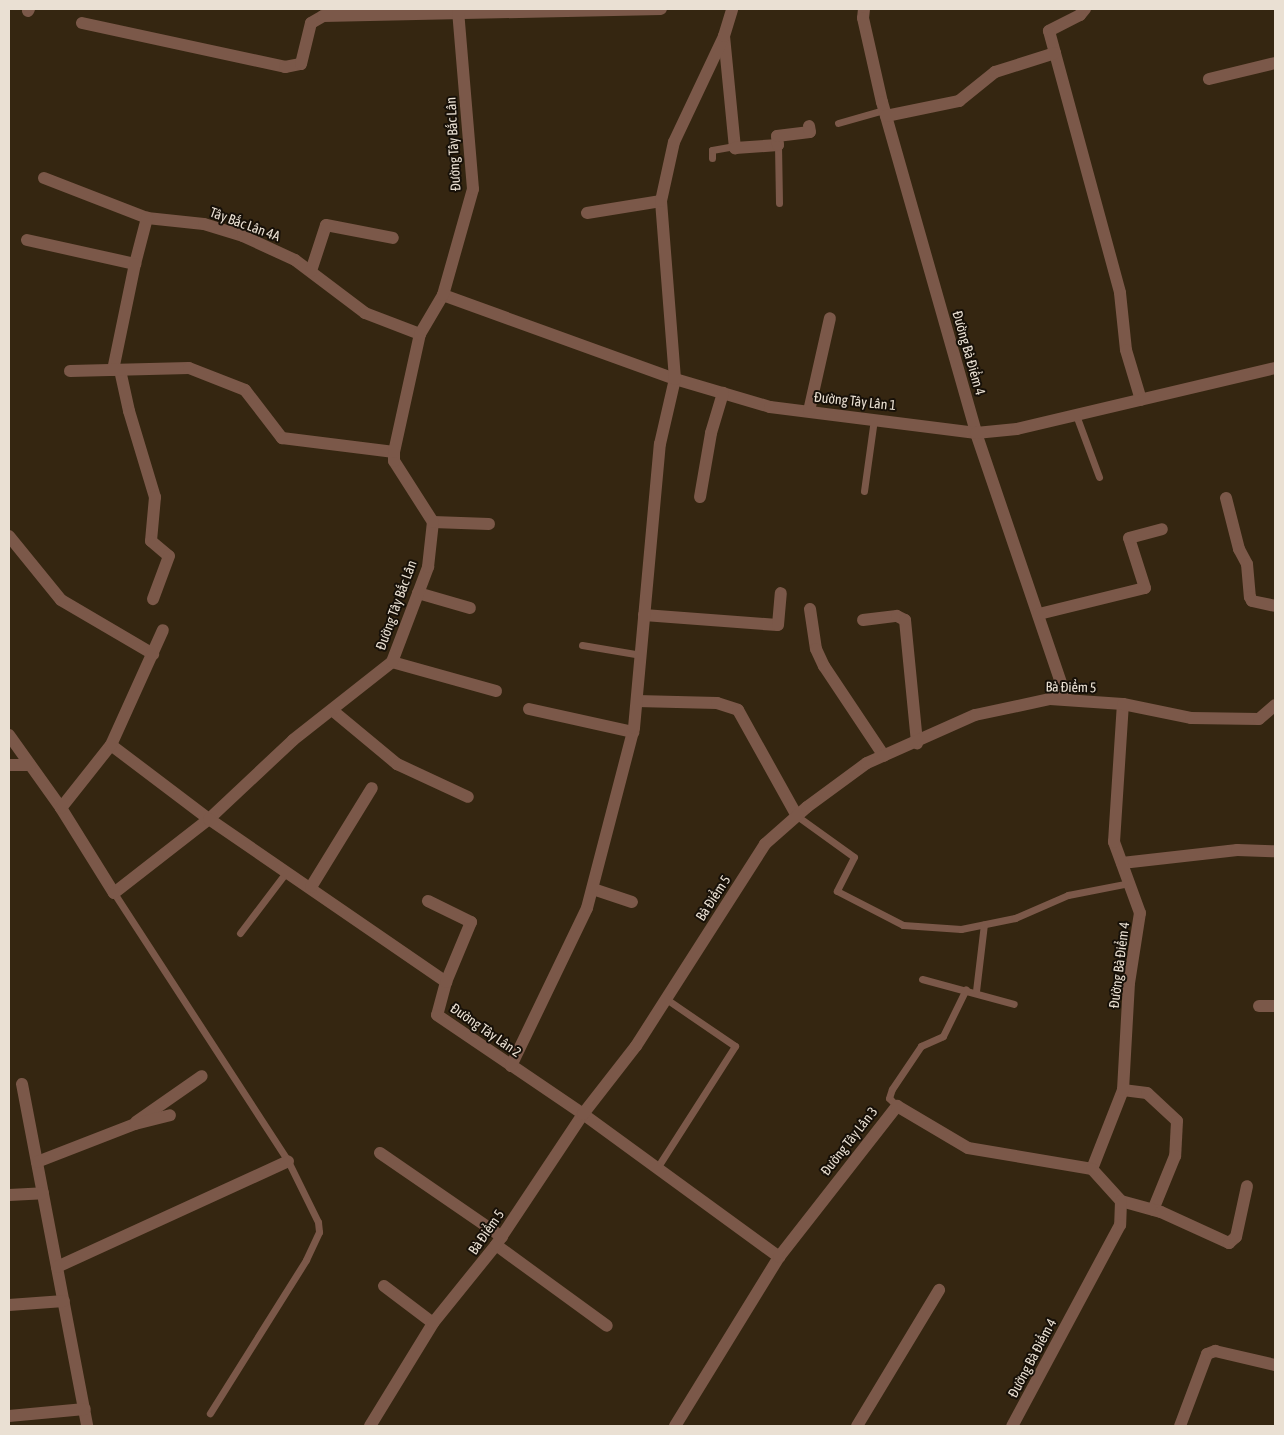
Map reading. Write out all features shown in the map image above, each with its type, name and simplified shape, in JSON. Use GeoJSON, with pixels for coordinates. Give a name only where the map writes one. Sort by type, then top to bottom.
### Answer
{"type":"FeatureCollection","features":[{"type":"Feature","properties":{"kind":"street"},"geometry":{"type":"LineString","coordinates":[[82,23],[285,67],[301,64],[311,24],[323,16],[390,12],[661,9]]}},
{"type":"Feature","properties":{"kind":"street"},"geometry":{"type":"LineString","coordinates":[[511,1066],[588,908],[633,732],[660,444],[675,379],[662,200],[674,142],[724,36],[732,9]]}},
{"type":"Feature","properties":{"kind":"street","name":"Đường Bà Điểm 4"},"geometry":{"type":"LineString","coordinates":[[864,9],[862,18],[885,113],[976,433],[1067,700]]}},
{"type":"Feature","properties":{"kind":"street"},"geometry":{"type":"LineString","coordinates":[[1085,9],[1080,15],[1049,31],[1120,294],[1126,350],[1141,400]]}},
{"type":"Feature","properties":{"kind":"street","name":"Đường Tây Bắc Lân"},"geometry":{"type":"LineString","coordinates":[[394,452],[420,334],[443,295],[473,188],[458,12]]}},
{"type":"Feature","properties":{"kind":"street"},"geometry":{"type":"LineString","coordinates":[[724,36],[735,146],[778,145],[777,136],[810,132],[809,126]]}},
{"type":"Feature","properties":{"kind":"street"},"geometry":{"type":"LineString","coordinates":[[885,113],[959,101],[995,72],[1055,53]]}},
{"type":"Feature","properties":{"kind":"street"},"geometry":{"type":"LineString","coordinates":[[1208,79],[1275,63]]}},
{"type":"Feature","properties":{"kind":"street","name":"Tây Bắc Lân 4A"},"geometry":{"type":"LineString","coordinates":[[44,178],[147,218],[204,224],[296,260],[365,313],[420,334]]}},
{"type":"Feature","properties":{"kind":"street"},"geometry":{"type":"LineString","coordinates":[[587,213],[662,200]]}},
{"type":"Feature","properties":{"kind":"street"},"geometry":{"type":"LineString","coordinates":[[147,218],[135,264],[117,370],[155,497],[151,541],[169,556],[153,599]]}},
{"type":"Feature","properties":{"kind":"street"},"geometry":{"type":"LineString","coordinates":[[311,271],[326,225],[393,238]]}},
{"type":"Feature","properties":{"kind":"street"},"geometry":{"type":"LineString","coordinates":[[27,240],[135,264]]}},
{"type":"Feature","properties":{"kind":"street","name":"Đường Tây Lân 1"},"geometry":{"type":"LineString","coordinates":[[443,295],[675,379],[770,407],[976,433],[1017,429],[1275,368]]}},
{"type":"Feature","properties":{"kind":"street"},"geometry":{"type":"LineString","coordinates":[[809,412],[830,318]]}},
{"type":"Feature","properties":{"kind":"street"},"geometry":{"type":"LineString","coordinates":[[70,371],[189,368],[245,390],[282,438],[394,452],[394,461],[433,522],[489,524]]}},
{"type":"Feature","properties":{"kind":"street"},"geometry":{"type":"LineString","coordinates":[[700,497],[711,433],[723,394]]}},
{"type":"Feature","properties":{"kind":"street"},"geometry":{"type":"LineString","coordinates":[[1226,498],[1239,550],[1247,564],[1250,597],[1252,601],[1275,606]]}},
{"type":"Feature","properties":{"kind":"street","name":"Đường Tây Bắc Lân"},"geometry":{"type":"LineString","coordinates":[[114,893],[209,819],[293,740],[392,662],[428,567],[433,522]]}},
{"type":"Feature","properties":{"kind":"street"},"geometry":{"type":"LineString","coordinates":[[1038,614],[1145,588],[1130,538],[1162,530]]}},
{"type":"Feature","properties":{"kind":"street"},"geometry":{"type":"LineString","coordinates":[[9,536],[61,600],[153,654]]}},
{"type":"Feature","properties":{"kind":"street"},"geometry":{"type":"LineString","coordinates":[[418,593],[470,608]]}},
{"type":"Feature","properties":{"kind":"street"},"geometry":{"type":"LineString","coordinates":[[644,615],[778,625],[781,593]]}},
{"type":"Feature","properties":{"kind":"street"},"geometry":{"type":"LineString","coordinates":[[810,609],[816,649],[824,666],[884,756]]}},
{"type":"Feature","properties":{"kind":"street"},"geometry":{"type":"LineString","coordinates":[[863,620],[897,616],[905,620],[917,743]]}},
{"type":"Feature","properties":{"kind":"street"},"geometry":{"type":"LineString","coordinates":[[61,808],[111,745],[163,630]]}},
{"type":"Feature","properties":{"kind":"street"},"geometry":{"type":"LineString","coordinates":[[392,662],[496,691]]}},
{"type":"Feature","properties":{"kind":"street","name":"Bà Điểm 5"},"geometry":{"type":"LineString","coordinates":[[370,1426],[433,1324],[499,1241],[583,1114],[636,1046],[765,844],[797,816],[867,763],[917,743],[975,715],[1050,699],[1123,704],[1191,718],[1259,719],[1275,705]]}},
{"type":"Feature","properties":{"kind":"street"},"geometry":{"type":"LineString","coordinates":[[637,701],[717,703],[738,710],[797,816]]}},
{"type":"Feature","properties":{"kind":"street","name":"Đường Bà Điểm 4"},"geometry":{"type":"LineString","coordinates":[[1092,1169],[1123,1090],[1130,983],[1140,913],[1114,842],[1123,704]]}},
{"type":"Feature","properties":{"kind":"street"},"geometry":{"type":"LineString","coordinates":[[529,709],[633,732]]}},
{"type":"Feature","properties":{"kind":"street"},"geometry":{"type":"LineString","coordinates":[[332,710],[368,742],[398,764],[468,797]]}},
{"type":"Feature","properties":{"kind":"street"},"geometry":{"type":"LineString","coordinates":[[9,734],[61,808],[114,893]]}},
{"type":"Feature","properties":{"kind":"street","name":"Đường Tây Lân 2"},"geometry":{"type":"LineString","coordinates":[[111,745],[209,819],[446,982],[437,1015],[583,1114],[779,1257]]}},
{"type":"Feature","properties":{"kind":"street"},"geometry":{"type":"LineString","coordinates":[[9,766],[30,764]]}},
{"type":"Feature","properties":{"kind":"street"},"geometry":{"type":"LineString","coordinates":[[310,888],[372,788]]}},
{"type":"Feature","properties":{"kind":"street"},"geometry":{"type":"LineString","coordinates":[[1122,863],[1237,850],[1275,851]]}},
{"type":"Feature","properties":{"kind":"street"},"geometry":{"type":"LineString","coordinates":[[593,888],[632,902]]}},
{"type":"Feature","properties":{"kind":"street"},"geometry":{"type":"LineString","coordinates":[[428,901],[471,922],[446,982]]}},
{"type":"Feature","properties":{"kind":"street"},"geometry":{"type":"LineString","coordinates":[[1259,1006],[1275,1006]]}},
{"type":"Feature","properties":{"kind":"street"},"geometry":{"type":"LineString","coordinates":[[135,1124],[202,1076]]}},
{"type":"Feature","properties":{"kind":"street"},"geometry":{"type":"LineString","coordinates":[[22,1084],[87,1426]]}},
{"type":"Feature","properties":{"kind":"street"},"geometry":{"type":"LineString","coordinates":[[1123,1090],[1147,1093],[1177,1121],[1175,1156],[1153,1210]]}},
{"type":"Feature","properties":{"kind":"street","name":"Đường Tây Lân 3"},"geometry":{"type":"LineString","coordinates":[[675,1426],[779,1257],[897,1106],[968,1148],[1092,1169]]}},
{"type":"Feature","properties":{"kind":"street"},"geometry":{"type":"LineString","coordinates":[[37,1162],[135,1124],[170,1115]]}},
{"type":"Feature","properties":{"kind":"street"},"geometry":{"type":"LineString","coordinates":[[380,1153],[499,1241],[607,1326]]}},
{"type":"Feature","properties":{"kind":"street"},"geometry":{"type":"LineString","coordinates":[[57,1267],[288,1161]]}},
{"type":"Feature","properties":{"kind":"street"},"geometry":{"type":"LineString","coordinates":[[1092,1169],[1121,1201],[1153,1210],[1232,1243],[1236,1237],[1248,1186]]}},
{"type":"Feature","properties":{"kind":"street"},"geometry":{"type":"LineString","coordinates":[[9,1195],[44,1194]]}},
{"type":"Feature","properties":{"kind":"street","name":"Đường Bà Điểm 4"},"geometry":{"type":"LineString","coordinates":[[1012,1426],[1120,1225],[1121,1201]]}},
{"type":"Feature","properties":{"kind":"street"},"geometry":{"type":"LineString","coordinates":[[384,1286],[433,1324]]}},
{"type":"Feature","properties":{"kind":"street"},"geometry":{"type":"LineString","coordinates":[[857,1426],[940,1290]]}},
{"type":"Feature","properties":{"kind":"street"},"geometry":{"type":"LineString","coordinates":[[9,1304],[64,1302]]}},
{"type":"Feature","properties":{"kind":"street"},"geometry":{"type":"LineString","coordinates":[[1180,1426],[1207,1354],[1215,1351],[1275,1365]]}},
{"type":"Feature","properties":{"kind":"street"},"geometry":{"type":"LineString","coordinates":[[9,1416],[85,1409]]}},
{"type":"Feature","properties":{"kind":"lane"},"geometry":{"type":"LineString","coordinates":[[838,123],[885,113]]}},
{"type":"Feature","properties":{"kind":"lane"},"geometry":{"type":"LineString","coordinates":[[778,145],[779,203]]}},
{"type":"Feature","properties":{"kind":"lane"},"geometry":{"type":"LineString","coordinates":[[712,158],[712,150],[735,146]]}},
{"type":"Feature","properties":{"kind":"lane"},"geometry":{"type":"LineString","coordinates":[[1076,415],[1099,477]]}},
{"type":"Feature","properties":{"kind":"lane"},"geometry":{"type":"LineString","coordinates":[[864,491],[874,419]]}},
{"type":"Feature","properties":{"kind":"lane"},"geometry":{"type":"LineString","coordinates":[[582,645],[641,655]]}},
{"type":"Feature","properties":{"kind":"lane"},"geometry":{"type":"LineString","coordinates":[[797,816],[854,856],[837,891],[903,925],[961,929],[1015,918],[1068,896],[1129,883]]}},
{"type":"Feature","properties":{"kind":"lane"},"geometry":{"type":"LineString","coordinates":[[240,933],[287,871]]}},
{"type":"Feature","properties":{"kind":"lane"},"geometry":{"type":"LineString","coordinates":[[114,893],[288,1161],[316,1214],[319,1232],[306,1260],[210,1413]]}},
{"type":"Feature","properties":{"kind":"lane"},"geometry":{"type":"LineString","coordinates":[[976,991],[984,924]]}},
{"type":"Feature","properties":{"kind":"lane"},"geometry":{"type":"LineString","coordinates":[[922,979],[976,991],[1014,1004]]}},
{"type":"Feature","properties":{"kind":"lane"},"geometry":{"type":"LineString","coordinates":[[897,1106],[889,1098],[892,1089],[921,1046],[942,1036],[966,989]]}},
{"type":"Feature","properties":{"kind":"lane"},"geometry":{"type":"LineString","coordinates":[[657,1168],[735,1046],[666,999]]}}]}
